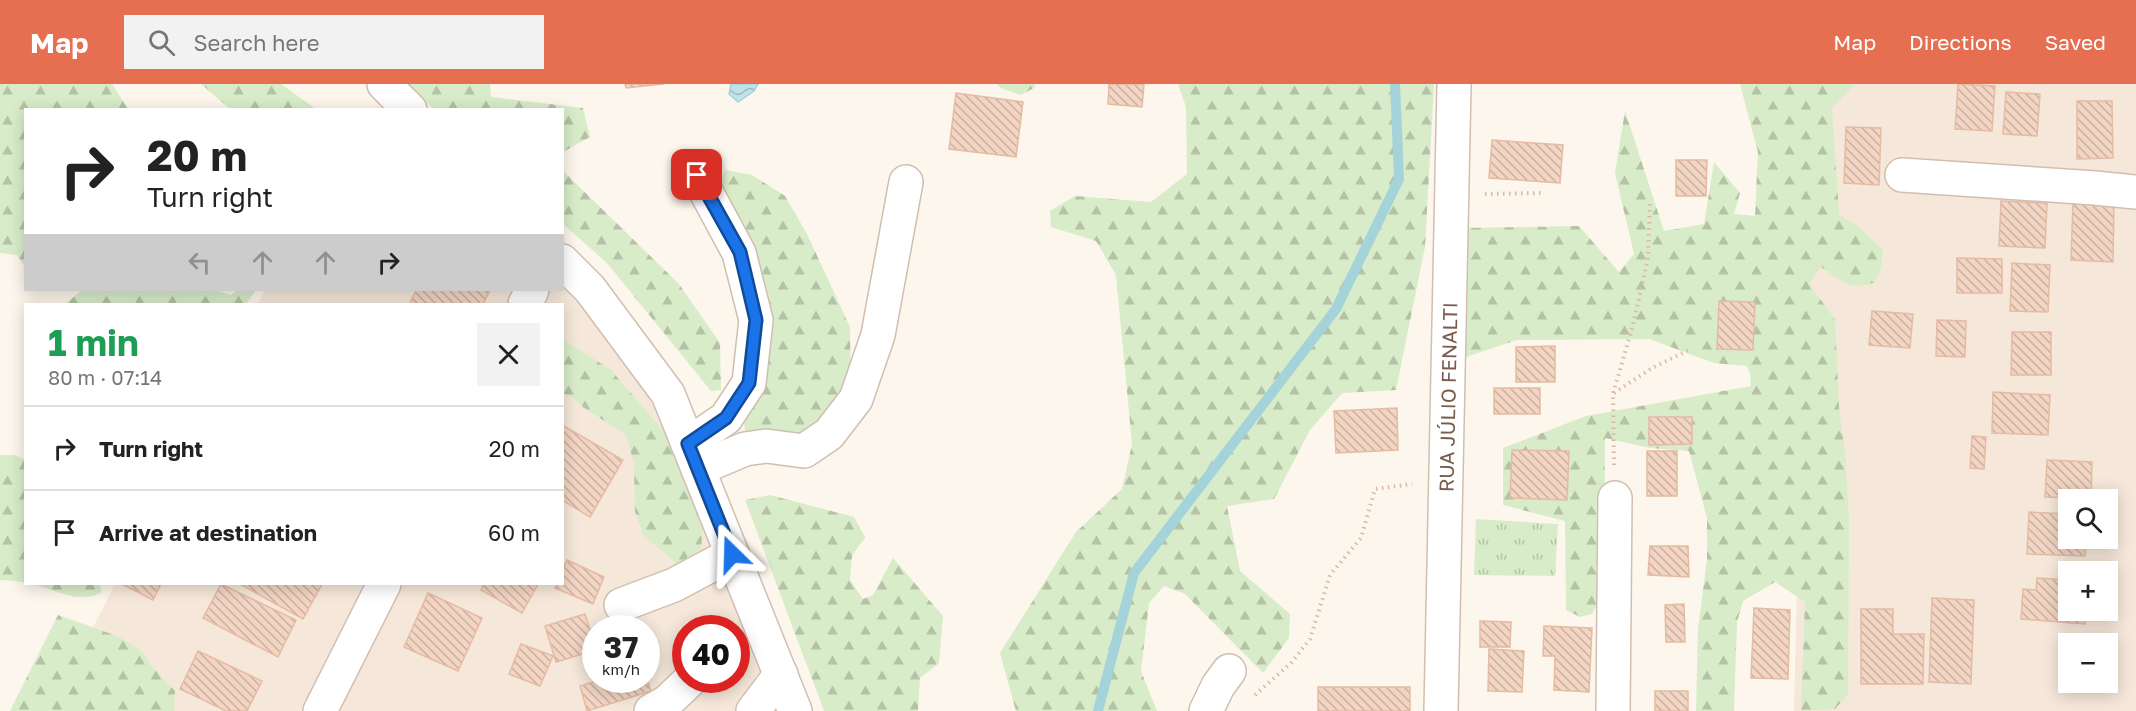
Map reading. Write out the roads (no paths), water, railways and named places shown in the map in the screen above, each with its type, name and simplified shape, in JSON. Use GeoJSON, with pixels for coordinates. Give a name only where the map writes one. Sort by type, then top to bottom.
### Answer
{"type":"FeatureCollection","features":[{"type":"Feature","properties":{"kind":"street"},"geometry":{"type":"LineString","coordinates":[[384,84],[408,108]]}},
{"type":"Feature","properties":{"kind":"street","name":"RUA JÚLIO FENALTI"},"geometry":{"type":"LineString","coordinates":[[1441,711],[1454,84]]}},
{"type":"Feature","properties":{"kind":"street"},"geometry":{"type":"LineString","coordinates":[[693,456],[726,418],[749,383],[756,320],[740,252],[697,175]]}},
{"type":"Feature","properties":{"kind":"street"},"geometry":{"type":"LineString","coordinates":[[1902,175],[2136,192]]}},
{"type":"Feature","properties":{"kind":"street"},"geometry":{"type":"LineString","coordinates":[[693,456],[766,446],[804,451],[829,434],[856,399],[878,335],[906,182]]}},
{"type":"Feature","properties":{"kind":"street"},"geometry":{"type":"LineString","coordinates":[[564,263],[590,289],[668,394],[732,554],[745,615]]}},
{"type":"Feature","properties":{"kind":"street"},"geometry":{"type":"LineString","coordinates":[[1613,711],[1615,498]]}},
{"type":"Feature","properties":{"kind":"street"},"geometry":{"type":"LineString","coordinates":[[621,605],[674,585],[732,554]]}},
{"type":"Feature","properties":{"kind":"street"},"geometry":{"type":"LineString","coordinates":[[320,711],[383,585]]}},
{"type":"Feature","properties":{"kind":"street"},"geometry":{"type":"LineString","coordinates":[[750,627],[780,674],[795,711]]}},
{"type":"Feature","properties":{"kind":"street"},"geometry":{"type":"LineString","coordinates":[[753,711],[780,674]]}},
{"type":"Feature","properties":{"kind":"street"},"geometry":{"type":"LineString","coordinates":[[651,711],[667,702],[676,693]]}},
{"type":"Feature","properties":{"kind":"water"},"geometry":{"type":"Polygon","coordinates":[[[731,84],[758,84],[754,91],[738,102],[729,94],[731,84]]]}},
{"type":"Feature","properties":{"kind":"waterway"},"geometry":{"type":"LineString","coordinates":[[1098,711],[1134,573],[1336,309],[1399,179],[1395,84]]}}]}
